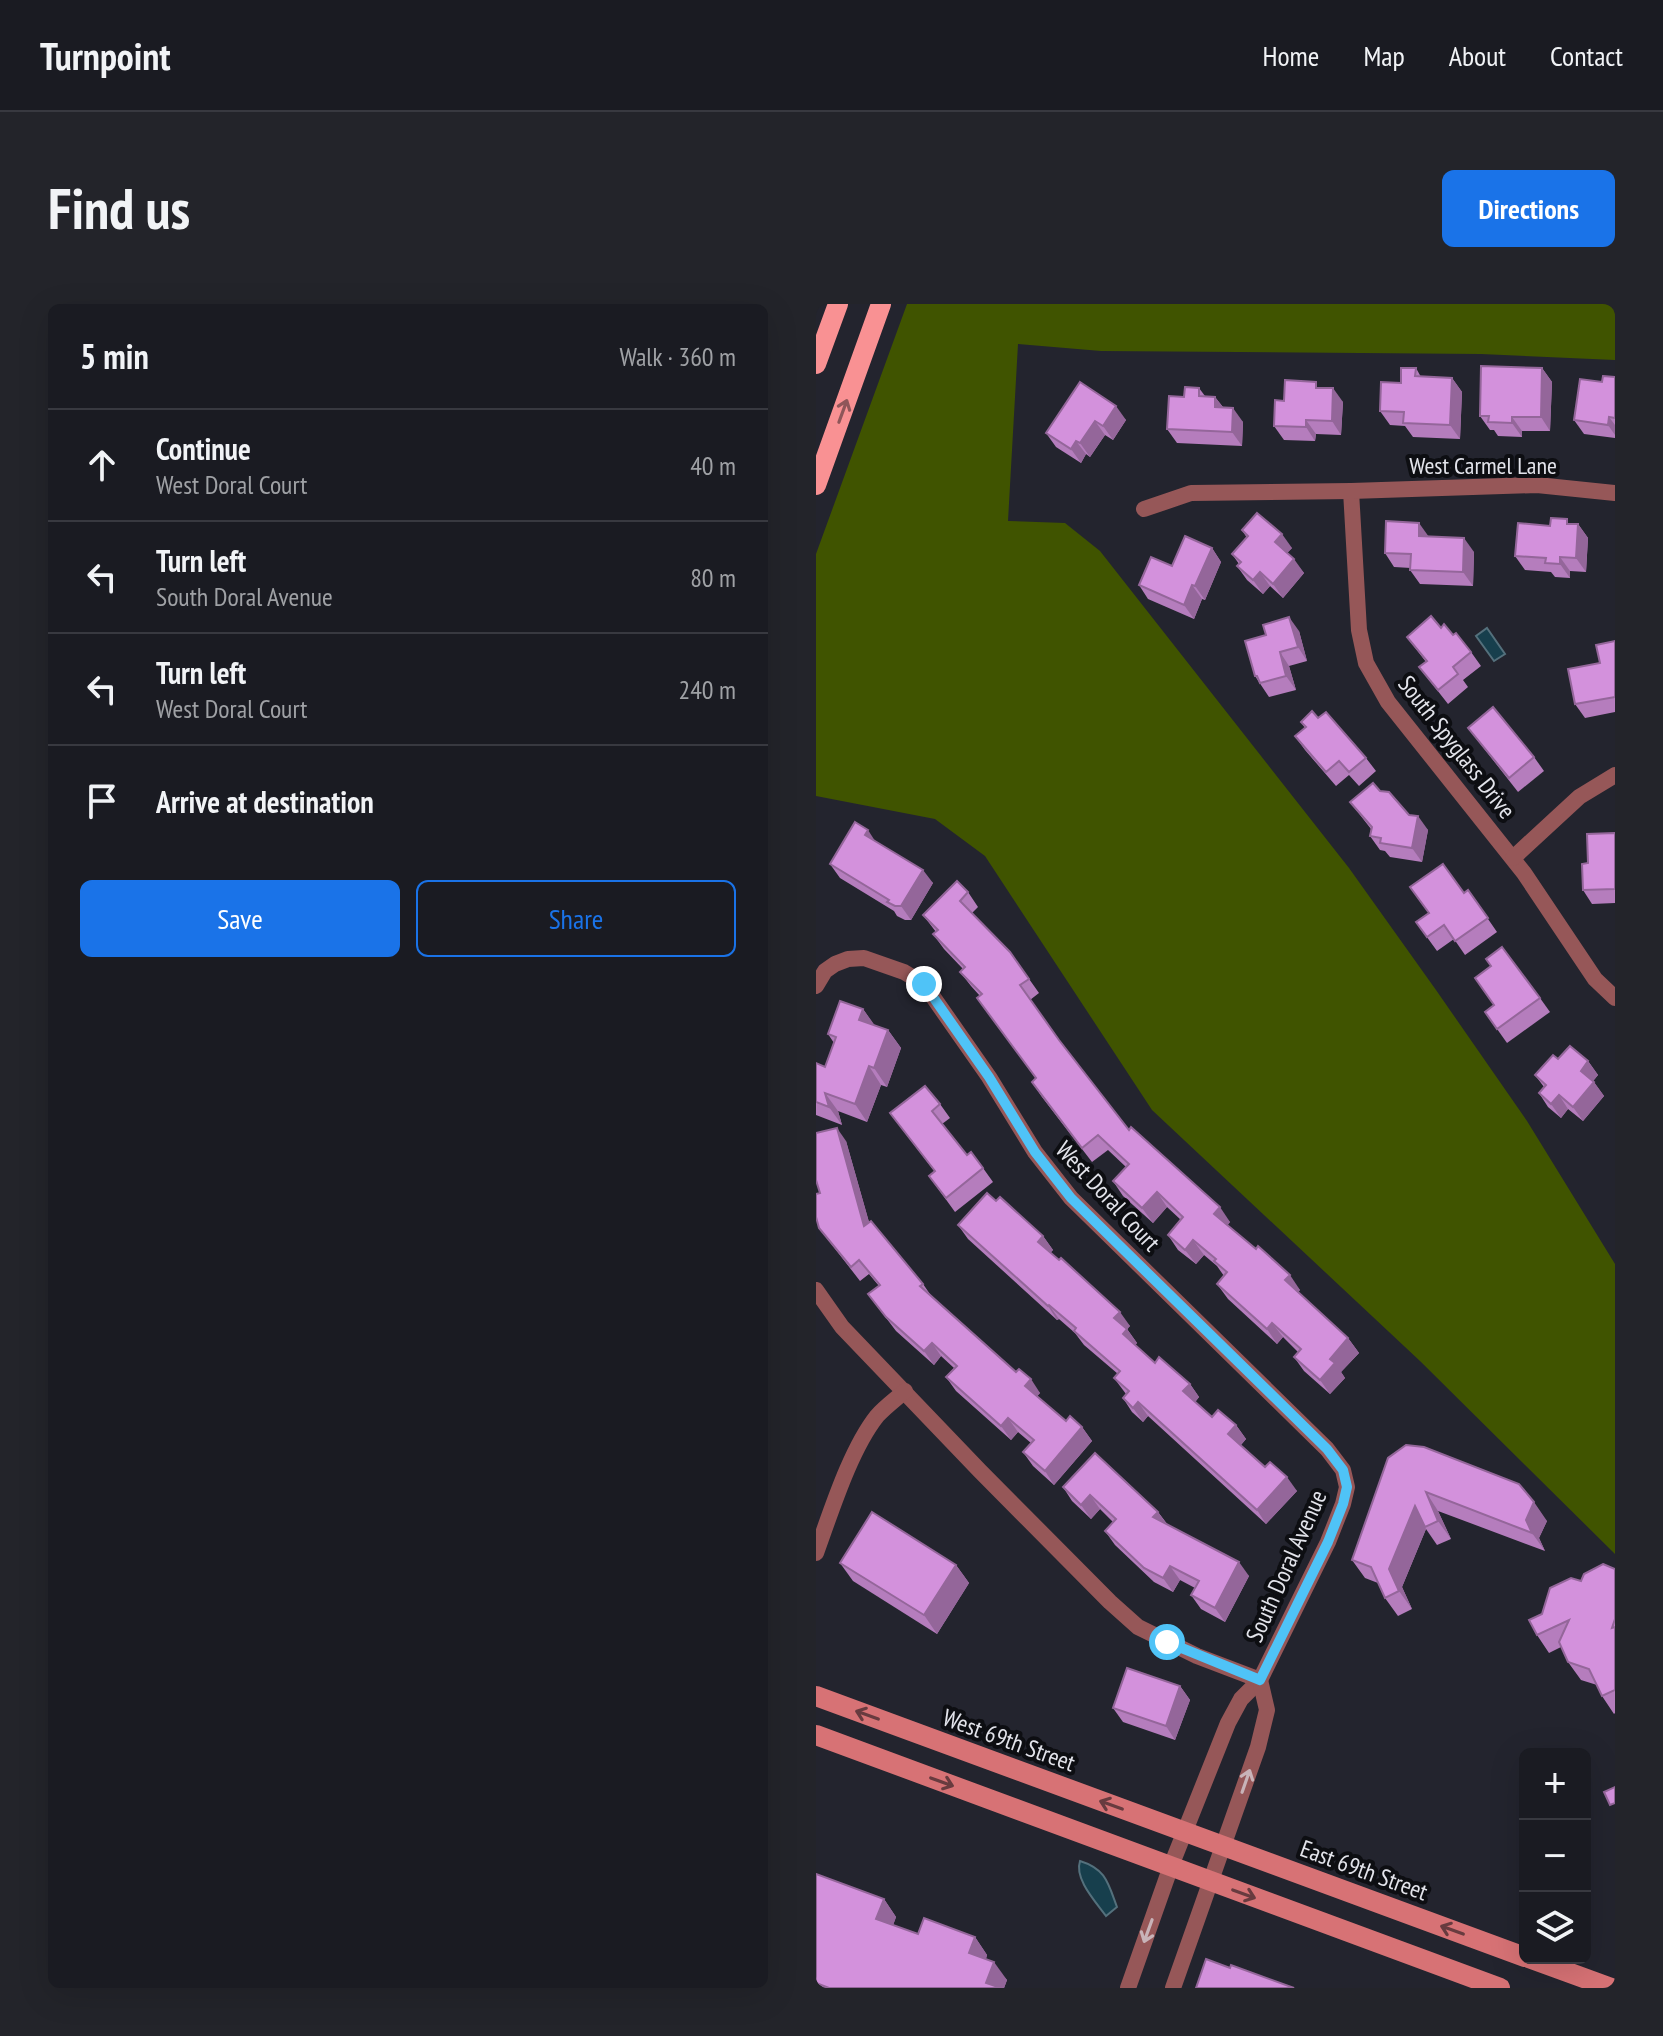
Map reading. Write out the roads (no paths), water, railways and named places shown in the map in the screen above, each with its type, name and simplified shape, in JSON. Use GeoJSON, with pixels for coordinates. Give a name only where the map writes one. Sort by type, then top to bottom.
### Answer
{"type":"FeatureCollection","features":[{"type":"Feature","properties":{"kind":"main road"},"geometry":{"type":"LineString","coordinates":[[816,364],[838,304]]}},
{"type":"Feature","properties":{"kind":"main road"},"geometry":{"type":"LineString","coordinates":[[816,485],[881,304]]}},
{"type":"Feature","properties":{"kind":"main road","name":"West 69th Street"},"geometry":{"type":"LineString","coordinates":[[816,1696],[1184,1832]]}},
{"type":"Feature","properties":{"kind":"main road"},"geometry":{"type":"LineString","coordinates":[[816,1735],[1500,1988]]}},
{"type":"Feature","properties":{"kind":"main road","name":"East 69th Street"},"geometry":{"type":"LineString","coordinates":[[1184,1832],[1519,1954]]}},
{"type":"Feature","properties":{"kind":"main road","name":"East 69th Street"},"geometry":{"type":"LineString","coordinates":[[1546,1964],[1611,1988]]}},
{"type":"Feature","properties":{"kind":"street","name":"West Carmel Lane"},"geometry":{"type":"LineString","coordinates":[[1144,509],[1191,493],[1537,485],[1615,493]]}},
{"type":"Feature","properties":{"kind":"street","name":"South Spyglass Drive"},"geometry":{"type":"LineString","coordinates":[[1351,491],[1359,630],[1366,663],[1388,702],[1513,858],[1595,979],[1615,998]]}},
{"type":"Feature","properties":{"kind":"street"},"geometry":{"type":"LineString","coordinates":[[1513,858],[1579,797],[1615,775]]}},
{"type":"Feature","properties":{"kind":"street","name":"West Doral Court"},"geometry":{"type":"LineString","coordinates":[[816,986],[825,971],[835,964],[864,958],[904,972],[924,984],[989,1077],[1035,1152],[1071,1198],[1327,1449],[1343,1470]]}},
{"type":"Feature","properties":{"kind":"street"},"geometry":{"type":"LineString","coordinates":[[816,1290],[842,1327],[980,1471],[1138,1627],[1197,1656],[1260,1680]]}},
{"type":"Feature","properties":{"kind":"street"},"geometry":{"type":"LineString","coordinates":[[816,1553],[842,1483],[862,1441],[877,1417],[905,1391]]}},
{"type":"Feature","properties":{"kind":"street","name":"South Doral Avenue"},"geometry":{"type":"LineString","coordinates":[[1128,1988],[1171,1866],[1228,1723],[1241,1699],[1260,1680],[1328,1542],[1347,1487],[1343,1470]]}},
{"type":"Feature","properties":{"kind":"street","name":"South Doral Avenue"},"geometry":{"type":"LineString","coordinates":[[1173,1988],[1258,1747],[1267,1710],[1260,1680]]}},
{"type":"Feature","properties":{"kind":"water"},"geometry":{"type":"Polygon","coordinates":[[[1487,628],[1505,654],[1494,661],[1476,636],[1487,628]]]}},
{"type":"Feature","properties":{"kind":"water"},"geometry":{"type":"Polygon","coordinates":[[[1080,1861],[1095,1868],[1108,1884],[1117,1907],[1106,1916],[1083,1883],[1080,1861]]]}}]}
